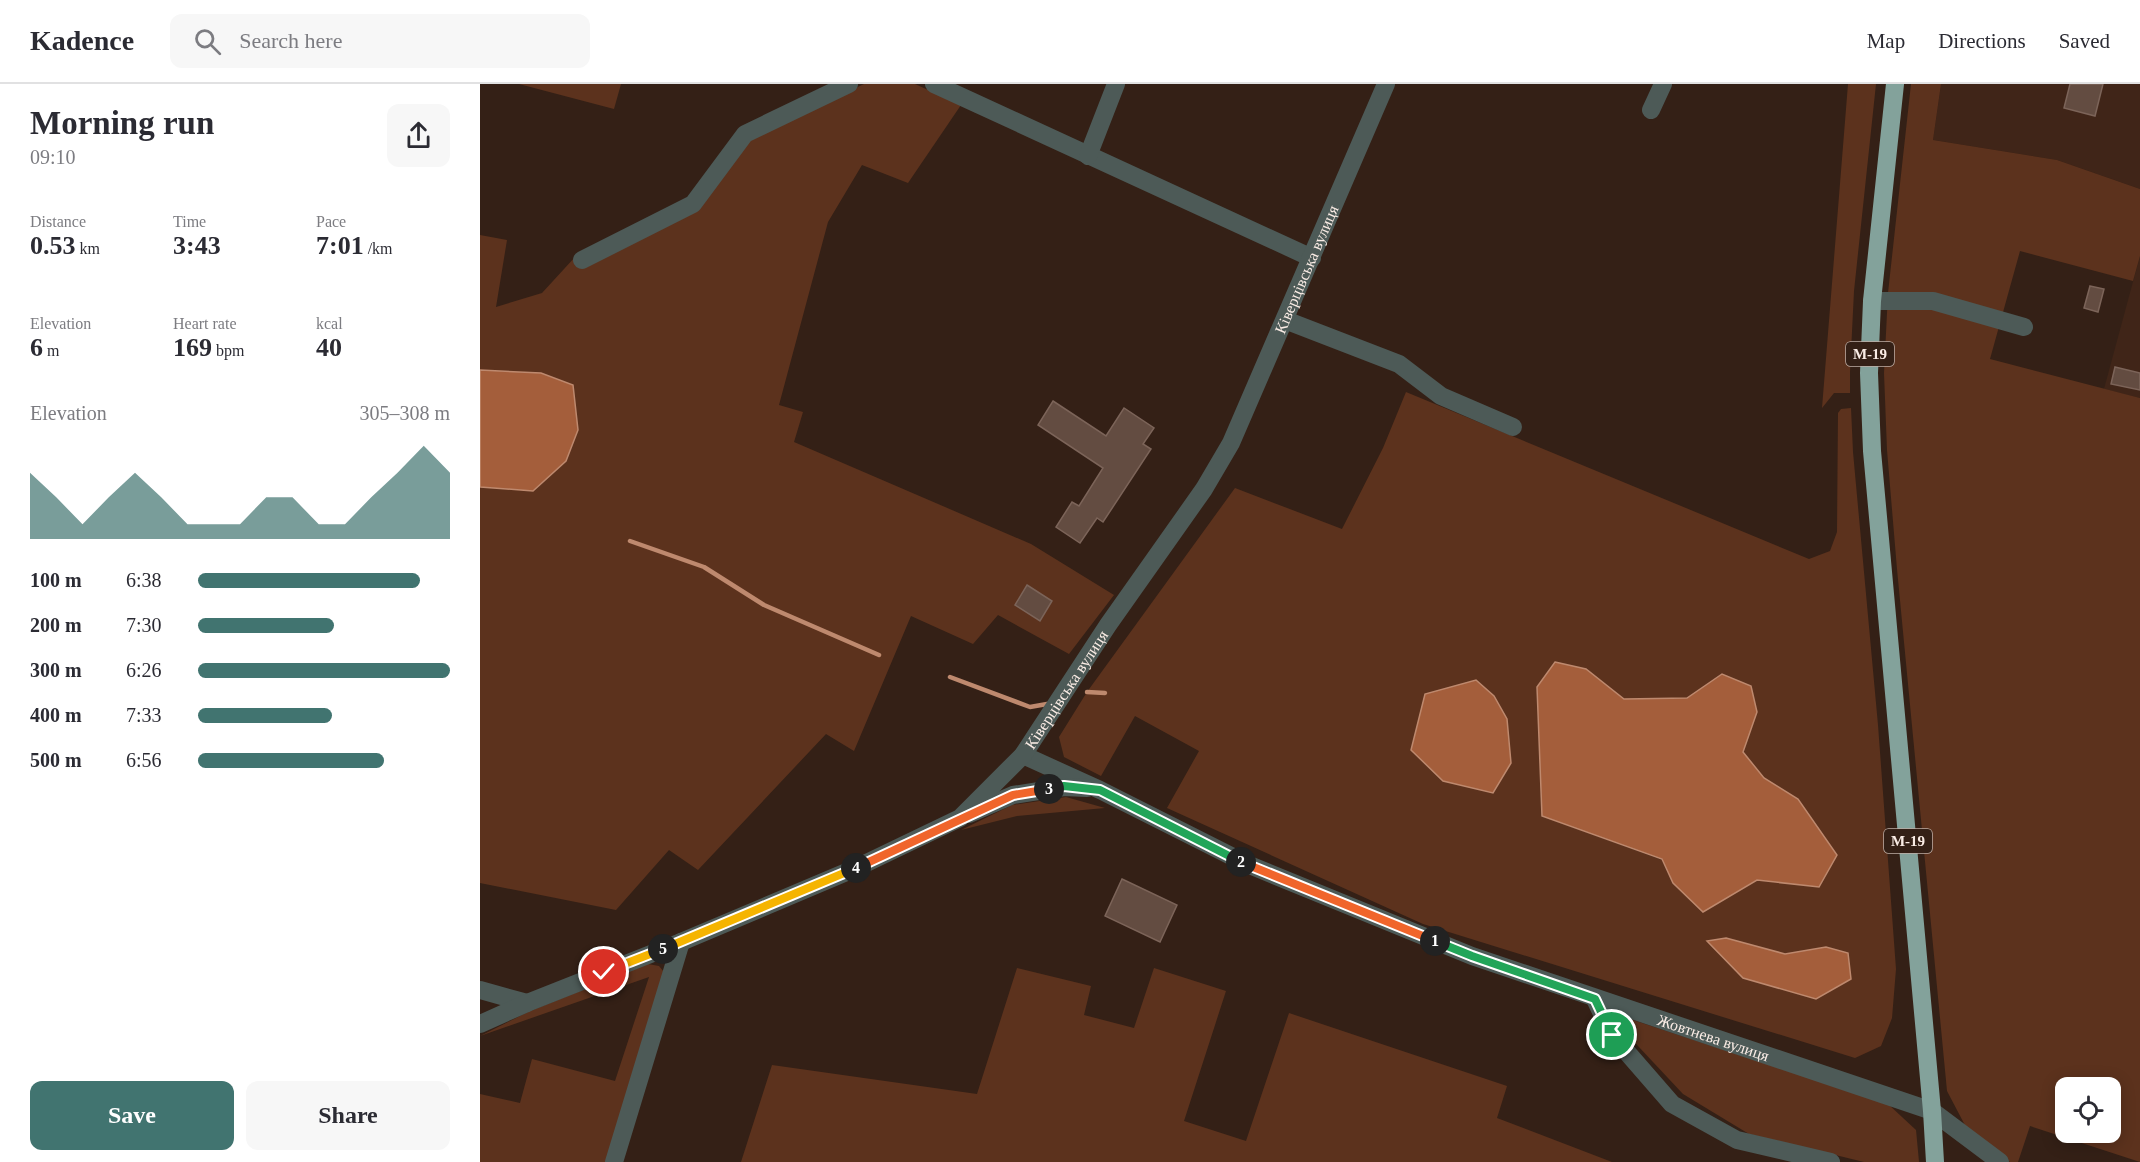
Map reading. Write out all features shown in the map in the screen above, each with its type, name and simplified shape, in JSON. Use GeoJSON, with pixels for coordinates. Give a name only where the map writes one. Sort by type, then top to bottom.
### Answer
{"type":"FeatureCollection","features":[{"type":"Feature","properties":{"kind":"highway","name":"М-19"},"geometry":{"type":"LineString","coordinates":[[1895,84],[1872,302],[1869,373],[1872,451],[1935,1162]]}},
{"type":"Feature","properties":{"kind":"street"},"geometry":{"type":"LineString","coordinates":[[582,260],[693,204],[745,134],[849,84]]}},
{"type":"Feature","properties":{"kind":"street"},"geometry":{"type":"LineString","coordinates":[[934,84],[1312,258]]}},
{"type":"Feature","properties":{"kind":"street"},"geometry":{"type":"LineString","coordinates":[[1088,156],[1116,84]]}},
{"type":"Feature","properties":{"kind":"street","name":"Ківерцівська вулиця"},"geometry":{"type":"LineString","coordinates":[[480,1024],[856,868],[960,818],[1023,754],[1108,625],[1210,480],[1231,443],[1386,84]]}},
{"type":"Feature","properties":{"kind":"street"},"geometry":{"type":"LineString","coordinates":[[1651,110],[1663,84]]}},
{"type":"Feature","properties":{"kind":"street"},"geometry":{"type":"LineString","coordinates":[[1872,302],[1933,301],[2024,327]]}},
{"type":"Feature","properties":{"kind":"street"},"geometry":{"type":"LineString","coordinates":[[1285,320],[1399,364],[1441,396],[1514,427]]}},
{"type":"Feature","properties":{"kind":"street","name":"Жовтнева вулиця"},"geometry":{"type":"LineString","coordinates":[[1023,754],[1247,864],[1472,956],[1932,1111],[2000,1162]]}},
{"type":"Feature","properties":{"kind":"street"},"geometry":{"type":"LineString","coordinates":[[960,818],[1013,795],[1064,786],[1100,790]]}},
{"type":"Feature","properties":{"kind":"street"},"geometry":{"type":"LineString","coordinates":[[614,1162],[681,942]]}},
{"type":"Feature","properties":{"kind":"street"},"geometry":{"type":"LineString","coordinates":[[480,990],[527,1003]]}},
{"type":"Feature","properties":{"kind":"street"},"geometry":{"type":"LineString","coordinates":[[1595,999],[1612,1035],[1672,1104],[1737,1140],[1831,1162]]}},
{"type":"Feature","properties":{"kind":"shaded area"},"geometry":{"type":"Polygon","coordinates":[[[519,84],[621,84],[614,109],[519,84]]]}},
{"type":"Feature","properties":{"kind":"shaded area"},"geometry":{"type":"Polygon","coordinates":[[[864,84],[915,84],[961,105],[908,183],[862,165],[828,222],[779,405],[803,412],[794,442],[1031,544],[1114,595],[1069,654],[998,615],[973,644],[911,616],[854,751],[826,734],[698,870],[669,850],[616,910],[480,883],[480,487],[493,487],[541,373],[480,370],[480,235],[507,240],[496,307],[542,293],[575,257],[697,209],[749,139],[864,84]]]}},
{"type":"Feature","properties":{"kind":"shaded area"},"geometry":{"type":"Polygon","coordinates":[[[1848,84],[1876,84],[1854,291],[1850,393],[1834,393],[1822,408],[1848,84]]]}},
{"type":"Feature","properties":{"kind":"shaded area"},"geometry":{"type":"Polygon","coordinates":[[[1911,84],[1941,84],[1933,140],[2057,160],[2140,189],[2140,256],[2133,281],[2020,251],[1990,359],[2140,398],[2140,1162],[2082,1143],[2121,1143],[2121,1077],[2055,1077],[2055,1134],[2030,1126],[2018,1162],[2010,1162],[1968,1131],[1947,1091],[1897,569],[1887,450],[1884,373],[1888,293],[1911,84]]]}},
{"type":"Feature","properties":{"kind":"shaded area"},"geometry":{"type":"Polygon","coordinates":[[[1941,84],[2140,84],[2140,189],[2057,160],[1933,140],[1941,84]]]}},
{"type":"Feature","properties":{"kind":"shaded area"},"geometry":{"type":"Polygon","coordinates":[[[2140,256],[2140,398],[2104,389],[2140,256]]]}},
{"type":"Feature","properties":{"kind":"shaded area"},"geometry":{"type":"Polygon","coordinates":[[[480,370],[541,373],[573,385],[578,430],[566,461],[533,491],[480,487],[480,370]]]}},
{"type":"Feature","properties":{"kind":"shaded area"},"geometry":{"type":"Polygon","coordinates":[[[1406,392],[1809,559],[1830,551],[1837,532],[1838,413],[1841,409],[1851,408],[1896,969],[1892,1018],[1881,1046],[1855,1058],[1423,924],[1167,808],[1199,751],[1135,716],[1101,776],[1064,757],[1059,737],[1087,692],[1235,488],[1342,529],[1383,448],[1406,392]],[[1586,669],[1542,816],[1662,860],[1673,883],[1703,912],[1757,880],[1819,886],[1798,799],[1764,778],[1743,752],[1757,712],[1722,674],[1687,698],[1624,699],[1586,669]],[[1726,938],[1743,978],[1816,999],[1851,979],[1785,954],[1726,938]]]}},
{"type":"Feature","properties":{"kind":"shaded area"},"geometry":{"type":"Polygon","coordinates":[[[1555,662],[1586,669],[1624,699],[1687,698],[1722,674],[1751,686],[1757,712],[1743,752],[1764,778],[1798,799],[1837,855],[1819,887],[1757,880],[1703,912],[1673,883],[1662,859],[1542,816],[1537,687],[1555,662]]]}},
{"type":"Feature","properties":{"kind":"shaded area"},"geometry":{"type":"Polygon","coordinates":[[[1476,680],[1494,696],[1507,719],[1511,763],[1493,793],[1443,781],[1411,750],[1425,694],[1476,680]]]}},
{"type":"Feature","properties":{"kind":"shaded area"},"geometry":{"type":"Polygon","coordinates":[[[1066,797],[1105,808],[1017,816],[961,830],[1012,805],[1066,797]]]}},
{"type":"Feature","properties":{"kind":"shaded area"},"geometry":{"type":"Polygon","coordinates":[[[1726,938],[1785,954],[1826,947],[1848,953],[1851,979],[1816,999],[1743,978],[1707,941],[1726,938]]]}},
{"type":"Feature","properties":{"kind":"shaded area"},"geometry":{"type":"Polygon","coordinates":[[[648,964],[659,966],[664,972],[607,1162],[480,1162],[480,1094],[520,1103],[532,1059],[615,1081],[649,977],[480,1036],[530,1011],[648,964]]]}},
{"type":"Feature","properties":{"kind":"shaded area"},"geometry":{"type":"Polygon","coordinates":[[[1017,968],[1091,986],[1084,1015],[1134,1028],[1154,968],[1226,991],[1184,1121],[1246,1141],[1289,1013],[1507,1086],[1497,1118],[1612,1162],[741,1162],[772,1065],[977,1094],[1017,968]]]}},
{"type":"Feature","properties":{"kind":"shaded area"},"geometry":{"type":"Polygon","coordinates":[[[1630,1019],[1888,1104],[1916,1130],[1919,1162],[1864,1162],[1749,1134],[1683,1094],[1623,1030],[1630,1019]]]}},
{"type":"Feature","properties":{"kind":"building"},"geometry":{"type":"Polygon","coordinates":[[[2070,84],[2103,84],[2095,116],[2064,108],[2070,84]]]}},
{"type":"Feature","properties":{"kind":"building"},"geometry":{"type":"Polygon","coordinates":[[[2090,286],[2104,289],[2098,312],[2084,308],[2090,286]]]}},
{"type":"Feature","properties":{"kind":"building"},"geometry":{"type":"Polygon","coordinates":[[[2115,367],[2140,373],[2140,390],[2111,384],[2115,367]]]}},
{"type":"Feature","properties":{"kind":"building"},"geometry":{"type":"Polygon","coordinates":[[[1053,401],[1106,436],[1124,408],[1154,428],[1143,444],[1151,449],[1103,522],[1097,518],[1080,543],[1056,527],[1072,502],[1079,506],[1103,468],[1038,425],[1053,401]]]}},
{"type":"Feature","properties":{"kind":"building"},"geometry":{"type":"Polygon","coordinates":[[[1027,585],[1052,601],[1040,621],[1015,605],[1027,585]]]}},
{"type":"Feature","properties":{"kind":"building"},"geometry":{"type":"Polygon","coordinates":[[[1122,879],[1177,905],[1160,942],[1105,916],[1122,879]]]}},
{"type":"Feature","properties":{"kind":"waterway"},"geometry":{"type":"LineString","coordinates":[[630,541],[704,567],[764,605],[879,655]]}},
{"type":"Feature","properties":{"kind":"waterway"},"geometry":{"type":"LineString","coordinates":[[950,677],[1030,707],[1047,704]]}},
{"type":"Feature","properties":{"kind":"waterway"},"geometry":{"type":"LineString","coordinates":[[1087,692],[1105,693]]}},
{"type":"Feature","properties":{"kind":"route"},"geometry":{"type":"LineString","coordinates":[[604,972],[856,868],[1013,795],[1064,786],[1100,790],[1247,864],[1472,956],[1595,999],[1612,1035]]}}]}
